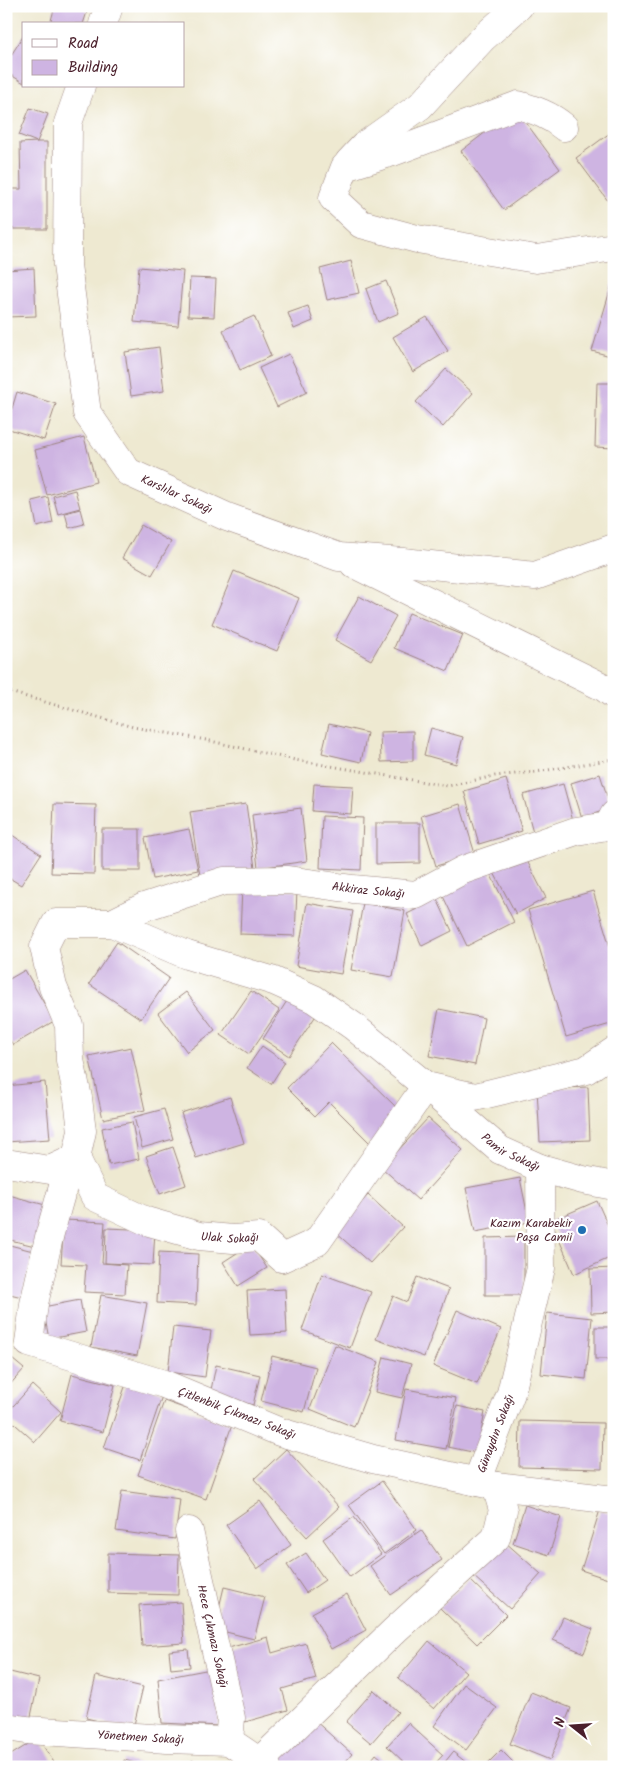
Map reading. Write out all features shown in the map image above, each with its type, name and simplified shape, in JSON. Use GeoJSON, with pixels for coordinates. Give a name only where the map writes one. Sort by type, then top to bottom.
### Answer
{"type":"FeatureCollection","features":[{"type":"Feature","properties":{"kind":"street"},"geometry":{"type":"LineString","coordinates":[[104,22],[109,6]]}},
{"type":"Feature","properties":{"kind":"street"},"geometry":{"type":"LineString","coordinates":[[519,6],[483,38],[420,106],[365,145],[345,167],[333,198],[361,224],[417,239],[536,259],[614,247]]}},
{"type":"Feature","properties":{"kind":"street","name":"Karslılar Sokağı"},"geometry":{"type":"LineString","coordinates":[[80,88],[68,123],[68,265],[87,413],[128,472],[227,517],[339,558],[403,562],[536,576],[614,548]]}},
{"type":"Feature","properties":{"kind":"street"},"geometry":{"type":"LineString","coordinates":[[345,167],[393,152],[518,105],[538,111],[554,119],[564,127]]}},
{"type":"Feature","properties":{"kind":"street"},"geometry":{"type":"LineString","coordinates":[[339,558],[403,587],[605,688],[614,695]]}},
{"type":"Feature","properties":{"kind":"street","name":"Akkiraz Sokağı"},"geometry":{"type":"LineString","coordinates":[[112,923],[144,907],[224,881],[288,880],[416,895],[462,870],[576,831],[612,822]]}},
{"type":"Feature","properties":{"kind":"street"},"geometry":{"type":"LineString","coordinates":[[6,1163],[50,1170],[76,1158],[82,1131],[78,1098],[70,1060],[69,1025],[52,987],[44,947],[56,923],[112,923]]}},
{"type":"Feature","properties":{"kind":"street","name":"Pamir Sokağı"},"geometry":{"type":"LineString","coordinates":[[112,923],[187,955],[274,982],[314,999],[353,1026],[500,1150],[540,1168],[614,1186]]}},
{"type":"Feature","properties":{"kind":"street"},"geometry":{"type":"LineString","coordinates":[[426,1086],[475,1097],[586,1070],[614,1051]]}},
{"type":"Feature","properties":{"kind":"street","name":"Ulak Sokağı"},"geometry":{"type":"LineString","coordinates":[[76,1158],[95,1197],[146,1221],[199,1236],[259,1238],[282,1258],[317,1242],[426,1086]]}},
{"type":"Feature","properties":{"kind":"street","name":"Çitlenbik Çıkmazı Sokağı"},"geometry":{"type":"LineString","coordinates":[[76,1158],[64,1183],[50,1233],[34,1304],[29,1343],[164,1384],[280,1432],[373,1459],[487,1484],[614,1500]]}},
{"type":"Feature","properties":{"kind":"street","name":"Günaydın Sokağı"},"geometry":{"type":"LineString","coordinates":[[263,1764],[395,1630],[496,1538],[503,1510],[487,1484],[541,1268],[540,1168]]}},
{"type":"Feature","properties":{"kind":"street","name":"Hece Çıkmazı Sokağı"},"geometry":{"type":"LineString","coordinates":[[189,1531],[231,1718],[229,1741]]}},
{"type":"Feature","properties":{"kind":"street","name":"Yönetmen Sokağı"},"geometry":{"type":"LineString","coordinates":[[6,1727],[54,1732],[229,1741],[263,1764]]}},
{"type":"Feature","properties":{"kind":"path"},"geometry":{"type":"LineString","coordinates":[[6,691],[133,727],[206,740],[295,760],[448,786],[495,776],[536,772],[614,759]]}},
{"type":"Feature","properties":{"kind":"building"},"geometry":{"type":"Polygon","coordinates":[[[55,6],[80,6],[88,9],[84,22],[51,22],[55,6]]]}},
{"type":"Feature","properties":{"kind":"building"},"geometry":{"type":"Polygon","coordinates":[[[22,38],[22,82],[6,72],[6,63],[22,38]]]}},
{"type":"Feature","properties":{"kind":"building"},"geometry":{"type":"Polygon","coordinates":[[[30,108],[48,114],[37,142],[19,135],[30,108]]]}},
{"type":"Feature","properties":{"kind":"building"},"geometry":{"type":"Polygon","coordinates":[[[516,109],[560,169],[504,210],[461,151],[516,109]]]}},
{"type":"Feature","properties":{"kind":"building"},"geometry":{"type":"Polygon","coordinates":[[[614,130],[614,209],[576,158],[614,130]]]}},
{"type":"Feature","properties":{"kind":"building"},"geometry":{"type":"Polygon","coordinates":[[[47,142],[47,229],[6,229],[6,189],[21,189],[20,143],[47,142]]]}},
{"type":"Feature","properties":{"kind":"building"},"geometry":{"type":"Polygon","coordinates":[[[351,261],[359,293],[327,300],[320,269],[351,261]]]}},
{"type":"Feature","properties":{"kind":"building"},"geometry":{"type":"Polygon","coordinates":[[[139,267],[183,271],[178,326],[134,322],[139,267]]]}},
{"type":"Feature","properties":{"kind":"building"},"geometry":{"type":"Polygon","coordinates":[[[34,268],[36,316],[6,317],[6,270],[34,268]]]}},
{"type":"Feature","properties":{"kind":"building"},"geometry":{"type":"Polygon","coordinates":[[[614,277],[614,357],[592,351],[614,277]]]}},
{"type":"Feature","properties":{"kind":"building"},"geometry":{"type":"Polygon","coordinates":[[[190,278],[216,279],[214,317],[188,316],[190,278]]]}},
{"type":"Feature","properties":{"kind":"building"},"geometry":{"type":"Polygon","coordinates":[[[386,281],[399,313],[378,322],[366,289],[386,281]]]}},
{"type":"Feature","properties":{"kind":"building"},"geometry":{"type":"Polygon","coordinates":[[[308,306],[313,321],[294,329],[288,313],[308,306]]]}},
{"type":"Feature","properties":{"kind":"building"},"geometry":{"type":"Polygon","coordinates":[[[254,316],[271,356],[240,370],[223,330],[254,316]]]}},
{"type":"Feature","properties":{"kind":"building"},"geometry":{"type":"Polygon","coordinates":[[[427,317],[448,351],[413,372],[393,337],[427,317]]]}},
{"type":"Feature","properties":{"kind":"building"},"geometry":{"type":"Polygon","coordinates":[[[159,347],[164,391],[131,396],[125,352],[159,347]]]}},
{"type":"Feature","properties":{"kind":"building"},"geometry":{"type":"Polygon","coordinates":[[[289,354],[307,392],[277,407],[259,368],[289,354]]]}},
{"type":"Feature","properties":{"kind":"building"},"geometry":{"type":"Polygon","coordinates":[[[446,369],[473,393],[443,427],[416,402],[446,369]]]}},
{"type":"Feature","properties":{"kind":"building"},"geometry":{"type":"Polygon","coordinates":[[[597,383],[614,383],[614,448],[595,447],[597,383]]]}},
{"type":"Feature","properties":{"kind":"building"},"geometry":{"type":"Polygon","coordinates":[[[17,392],[56,404],[44,440],[6,428],[17,392]]]}},
{"type":"Feature","properties":{"kind":"building"},"geometry":{"type":"Polygon","coordinates":[[[84,437],[96,482],[47,495],[35,450],[84,437]]]}},
{"type":"Feature","properties":{"kind":"building"},"geometry":{"type":"Polygon","coordinates":[[[75,490],[80,508],[58,514],[53,496],[75,490]]]}},
{"type":"Feature","properties":{"kind":"building"},"geometry":{"type":"Polygon","coordinates":[[[48,497],[53,523],[37,527],[32,501],[48,497]]]}},
{"type":"Feature","properties":{"kind":"building"},"geometry":{"type":"Polygon","coordinates":[[[80,509],[84,524],[69,528],[65,513],[80,509]]]}},
{"type":"Feature","properties":{"kind":"building"},"geometry":{"type":"Polygon","coordinates":[[[141,525],[171,542],[152,575],[122,558],[141,525]]]}},
{"type":"Feature","properties":{"kind":"building"},"geometry":{"type":"Polygon","coordinates":[[[234,571],[299,598],[277,651],[212,624],[234,571]]]}},
{"type":"Feature","properties":{"kind":"building"},"geometry":{"type":"Polygon","coordinates":[[[359,596],[396,616],[371,660],[335,640],[359,596]]]}},
{"type":"Feature","properties":{"kind":"building"},"geometry":{"type":"Polygon","coordinates":[[[409,613],[463,635],[448,671],[394,648],[409,613]]]}},
{"type":"Feature","properties":{"kind":"building"},"geometry":{"type":"Polygon","coordinates":[[[329,724],[367,733],[361,762],[322,753],[329,724]]]}},
{"type":"Feature","properties":{"kind":"building"},"geometry":{"type":"Polygon","coordinates":[[[431,728],[463,737],[456,764],[424,755],[431,728]]]}},
{"type":"Feature","properties":{"kind":"building"},"geometry":{"type":"Polygon","coordinates":[[[413,731],[413,761],[381,762],[380,732],[413,731]]]}},
{"type":"Feature","properties":{"kind":"building"},"geometry":{"type":"Polygon","coordinates":[[[600,774],[611,808],[582,818],[571,783],[600,774]]]}},
{"type":"Feature","properties":{"kind":"building"},"geometry":{"type":"Polygon","coordinates":[[[506,779],[522,831],[479,844],[464,791],[506,779]]]}},
{"type":"Feature","properties":{"kind":"building"},"geometry":{"type":"Polygon","coordinates":[[[314,784],[353,786],[351,814],[312,811],[314,784]]]}},
{"type":"Feature","properties":{"kind":"building"},"geometry":{"type":"Polygon","coordinates":[[[563,784],[573,820],[533,832],[523,795],[563,784]]]}},
{"type":"Feature","properties":{"kind":"building"},"geometry":{"type":"Polygon","coordinates":[[[54,804],[96,805],[94,874],[51,873],[54,804]]]}},
{"type":"Feature","properties":{"kind":"building"},"geometry":{"type":"Polygon","coordinates":[[[246,804],[255,868],[200,876],[190,812],[246,804]]]}},
{"type":"Feature","properties":{"kind":"building"},"geometry":{"type":"Polygon","coordinates":[[[460,804],[475,854],[436,866],[421,816],[460,804]]]}},
{"type":"Feature","properties":{"kind":"building"},"geometry":{"type":"Polygon","coordinates":[[[301,808],[307,861],[258,868],[252,815],[301,808]]]}},
{"type":"Feature","properties":{"kind":"building"},"geometry":{"type":"Polygon","coordinates":[[[322,816],[363,818],[361,870],[320,868],[322,816]]]}},
{"type":"Feature","properties":{"kind":"building"},"geometry":{"type":"Polygon","coordinates":[[[376,823],[420,823],[420,863],[376,864],[376,823]]]}},
{"type":"Feature","properties":{"kind":"building"},"geometry":{"type":"Polygon","coordinates":[[[102,829],[140,829],[140,871],[102,871],[102,829]]]}},
{"type":"Feature","properties":{"kind":"building"},"geometry":{"type":"Polygon","coordinates":[[[189,829],[198,870],[153,879],[145,838],[189,829]]]}},
{"type":"Feature","properties":{"kind":"building"},"geometry":{"type":"Polygon","coordinates":[[[6,831],[41,854],[21,885],[6,876],[6,831]]]}},
{"type":"Feature","properties":{"kind":"building"},"geometry":{"type":"Polygon","coordinates":[[[522,851],[546,898],[516,914],[491,867],[522,851]]]}},
{"type":"Feature","properties":{"kind":"building"},"geometry":{"type":"Polygon","coordinates":[[[487,867],[514,922],[467,946],[440,890],[487,867]]]}},
{"type":"Feature","properties":{"kind":"building"},"geometry":{"type":"Polygon","coordinates":[[[242,888],[297,890],[295,936],[240,934],[242,888]]]}},
{"type":"Feature","properties":{"kind":"building"},"geometry":{"type":"Polygon","coordinates":[[[593,891],[614,960],[614,1023],[566,1037],[528,910],[593,891]]]}},
{"type":"Feature","properties":{"kind":"building"},"geometry":{"type":"Polygon","coordinates":[[[437,899],[452,931],[422,946],[407,914],[437,899]]]}},
{"type":"Feature","properties":{"kind":"building"},"geometry":{"type":"Polygon","coordinates":[[[307,903],[353,911],[341,974],[296,966],[307,903]]]}},
{"type":"Feature","properties":{"kind":"building"},"geometry":{"type":"Polygon","coordinates":[[[363,903],[405,911],[393,977],[351,970],[363,903]]]}},
{"type":"Feature","properties":{"kind":"building"},"geometry":{"type":"Polygon","coordinates":[[[117,942],[169,978],[141,1019],[89,984],[117,942]]]}},
{"type":"Feature","properties":{"kind":"building"},"geometry":{"type":"Polygon","coordinates":[[[25,970],[54,1021],[13,1045],[6,1034],[6,981],[25,970]]]}},
{"type":"Feature","properties":{"kind":"building"},"geometry":{"type":"Polygon","coordinates":[[[251,991],[279,1010],[249,1054],[221,1035],[251,991]]]}},
{"type":"Feature","properties":{"kind":"building"},"geometry":{"type":"Polygon","coordinates":[[[186,992],[215,1030],[187,1052],[158,1013],[186,992]]]}},
{"type":"Feature","properties":{"kind":"building"},"geometry":{"type":"Polygon","coordinates":[[[290,996],[317,1014],[289,1056],[263,1039],[290,996]]]}},
{"type":"Feature","properties":{"kind":"building"},"geometry":{"type":"Polygon","coordinates":[[[439,1009],[484,1018],[475,1065],[429,1056],[439,1009]]]}},
{"type":"Feature","properties":{"kind":"building"},"geometry":{"type":"Polygon","coordinates":[[[331,1043],[402,1113],[371,1144],[329,1102],[315,1116],[287,1088],[331,1043]]]}},
{"type":"Feature","properties":{"kind":"building"},"geometry":{"type":"Polygon","coordinates":[[[262,1046],[285,1062],[271,1084],[247,1068],[262,1046]]]}},
{"type":"Feature","properties":{"kind":"building"},"geometry":{"type":"Polygon","coordinates":[[[131,1047],[145,1110],[103,1119],[89,1056],[131,1047]]]}},
{"type":"Feature","properties":{"kind":"building"},"geometry":{"type":"Polygon","coordinates":[[[45,1082],[50,1139],[6,1142],[6,1086],[45,1082]]]}},
{"type":"Feature","properties":{"kind":"building"},"geometry":{"type":"Polygon","coordinates":[[[588,1087],[590,1140],[540,1142],[537,1089],[588,1087]]]}},
{"type":"Feature","properties":{"kind":"building"},"geometry":{"type":"Polygon","coordinates":[[[230,1097],[244,1143],[196,1158],[181,1113],[230,1097]]]}},
{"type":"Feature","properties":{"kind":"building"},"geometry":{"type":"Polygon","coordinates":[[[164,1109],[173,1139],[142,1148],[134,1117],[164,1109]]]}},
{"type":"Feature","properties":{"kind":"building"},"geometry":{"type":"Polygon","coordinates":[[[428,1118],[463,1150],[418,1200],[382,1168],[428,1118]]]}},
{"type":"Feature","properties":{"kind":"building"},"geometry":{"type":"Polygon","coordinates":[[[132,1122],[139,1159],[109,1165],[102,1128],[132,1122]]]}},
{"type":"Feature","properties":{"kind":"building"},"geometry":{"type":"Polygon","coordinates":[[[173,1147],[186,1185],[160,1194],[146,1156],[173,1147]]]}},
{"type":"Feature","properties":{"kind":"building"},"geometry":{"type":"Polygon","coordinates":[[[520,1178],[529,1222],[475,1232],[466,1188],[520,1178]]]}},
{"type":"Feature","properties":{"kind":"building"},"geometry":{"type":"Polygon","coordinates":[[[9,1195],[45,1205],[35,1246],[6,1239],[6,1205],[9,1195]]]}},
{"type":"Feature","properties":{"kind":"building"},"geometry":{"type":"Polygon","coordinates":[[[368,1195],[403,1227],[370,1263],[335,1232],[368,1195]]]}},
{"type":"Feature","properties":{"kind":"building","name":"Kazım Karabekir Paşa Camii"},"geometry":{"type":"Polygon","coordinates":[[[597,1201],[614,1239],[614,1256],[574,1274],[551,1221],[597,1201]]]}},
{"type":"Feature","properties":{"kind":"building"},"geometry":{"type":"Polygon","coordinates":[[[64,1220],[105,1222],[102,1263],[127,1265],[125,1294],[84,1292],[86,1265],[61,1264],[64,1220]]]}},
{"type":"Feature","properties":{"kind":"building"},"geometry":{"type":"Polygon","coordinates":[[[106,1228],[155,1230],[153,1265],[105,1263],[106,1228]]]}},
{"type":"Feature","properties":{"kind":"building"},"geometry":{"type":"Polygon","coordinates":[[[524,1237],[524,1295],[485,1295],[485,1238],[524,1237]]]}},
{"type":"Feature","properties":{"kind":"building"},"geometry":{"type":"Polygon","coordinates":[[[6,1244],[33,1251],[22,1297],[6,1293],[6,1244]]]}},
{"type":"Feature","properties":{"kind":"building"},"geometry":{"type":"Polygon","coordinates":[[[251,1244],[267,1268],[238,1286],[223,1262],[251,1244]]]}},
{"type":"Feature","properties":{"kind":"building"},"geometry":{"type":"Polygon","coordinates":[[[159,1252],[198,1254],[196,1305],[157,1303],[159,1252]]]}},
{"type":"Feature","properties":{"kind":"building"},"geometry":{"type":"Polygon","coordinates":[[[614,1268],[614,1312],[591,1313],[590,1269],[614,1268]]]}},
{"type":"Feature","properties":{"kind":"building"},"geometry":{"type":"Polygon","coordinates":[[[322,1274],[371,1292],[350,1348],[302,1330],[322,1274]]]}},
{"type":"Feature","properties":{"kind":"building"},"geometry":{"type":"Polygon","coordinates":[[[417,1277],[449,1289],[424,1357],[376,1339],[393,1296],[407,1302],[417,1277]]]}},
{"type":"Feature","properties":{"kind":"building"},"geometry":{"type":"Polygon","coordinates":[[[285,1289],[287,1333],[250,1335],[247,1291],[285,1289]]]}},
{"type":"Feature","properties":{"kind":"building"},"geometry":{"type":"Polygon","coordinates":[[[101,1295],[147,1303],[137,1356],[91,1347],[101,1295]]]}},
{"type":"Feature","properties":{"kind":"building"},"geometry":{"type":"Polygon","coordinates":[[[80,1300],[86,1332],[49,1339],[43,1307],[80,1300]]]}},
{"type":"Feature","properties":{"kind":"building"},"geometry":{"type":"Polygon","coordinates":[[[457,1310],[501,1329],[477,1384],[433,1366],[457,1310]]]}},
{"type":"Feature","properties":{"kind":"building"},"geometry":{"type":"Polygon","coordinates":[[[547,1313],[592,1318],[586,1379],[541,1374],[547,1313]]]}},
{"type":"Feature","properties":{"kind":"building"},"geometry":{"type":"Polygon","coordinates":[[[173,1327],[211,1331],[205,1377],[168,1372],[173,1327]]]}},
{"type":"Feature","properties":{"kind":"building"},"geometry":{"type":"Polygon","coordinates":[[[595,1327],[614,1327],[614,1359],[595,1359],[595,1327]]]}},
{"type":"Feature","properties":{"kind":"building"},"geometry":{"type":"Polygon","coordinates":[[[335,1345],[379,1362],[354,1427],[310,1409],[335,1345]]]}},
{"type":"Feature","properties":{"kind":"building"},"geometry":{"type":"Polygon","coordinates":[[[6,1354],[24,1369],[6,1389],[6,1354]]]}},
{"type":"Feature","properties":{"kind":"building"},"geometry":{"type":"Polygon","coordinates":[[[272,1356],[316,1367],[304,1412],[261,1401],[272,1356]]]}},
{"type":"Feature","properties":{"kind":"building"},"geometry":{"type":"Polygon","coordinates":[[[384,1357],[411,1364],[402,1398],[375,1392],[384,1357]]]}},
{"type":"Feature","properties":{"kind":"building"},"geometry":{"type":"Polygon","coordinates":[[[216,1365],[260,1375],[253,1405],[210,1395],[216,1365]]]}},
{"type":"Feature","properties":{"kind":"building"},"geometry":{"type":"Polygon","coordinates":[[[72,1374],[115,1385],[103,1432],[60,1421],[72,1374]]]}},
{"type":"Feature","properties":{"kind":"building"},"geometry":{"type":"Polygon","coordinates":[[[127,1381],[163,1393],[140,1460],[104,1448],[127,1381]]]}},
{"type":"Feature","properties":{"kind":"building"},"geometry":{"type":"Polygon","coordinates":[[[32,1385],[61,1412],[35,1442],[6,1416],[32,1385]]]}},
{"type":"Feature","properties":{"kind":"building"},"geometry":{"type":"Polygon","coordinates":[[[406,1389],[456,1398],[446,1449],[396,1440],[406,1389]]]}},
{"type":"Feature","properties":{"kind":"building"},"geometry":{"type":"Polygon","coordinates":[[[164,1401],[232,1425],[206,1499],[138,1475],[164,1401]]]}},
{"type":"Feature","properties":{"kind":"building"},"geometry":{"type":"Polygon","coordinates":[[[457,1406],[485,1412],[477,1453],[448,1447],[457,1406]]]}},
{"type":"Feature","properties":{"kind":"building"},"geometry":{"type":"Polygon","coordinates":[[[520,1421],[603,1423],[602,1469],[519,1467],[520,1421]]]}},
{"type":"Feature","properties":{"kind":"building"},"geometry":{"type":"Polygon","coordinates":[[[286,1449],[339,1507],[307,1537],[254,1479],[286,1449]]]}},
{"type":"Feature","properties":{"kind":"building"},"geometry":{"type":"Polygon","coordinates":[[[382,1481],[417,1530],[384,1554],[349,1505],[382,1481]]]}},
{"type":"Feature","properties":{"kind":"building"},"geometry":{"type":"Polygon","coordinates":[[[122,1491],[180,1499],[175,1539],[116,1531],[122,1491]]]}},
{"type":"Feature","properties":{"kind":"building"},"geometry":{"type":"Polygon","coordinates":[[[260,1501],[291,1545],[257,1569],[226,1525],[260,1501]]]}},
{"type":"Feature","properties":{"kind":"building"},"geometry":{"type":"Polygon","coordinates":[[[525,1505],[561,1517],[549,1555],[513,1543],[525,1505]]]}},
{"type":"Feature","properties":{"kind":"building"},"geometry":{"type":"Polygon","coordinates":[[[600,1510],[614,1514],[614,1581],[581,1570],[600,1510]]]}},
{"type":"Feature","properties":{"kind":"building"},"geometry":{"type":"Polygon","coordinates":[[[354,1517],[381,1554],[350,1577],[323,1539],[354,1517]]]}},
{"type":"Feature","properties":{"kind":"building"},"geometry":{"type":"Polygon","coordinates":[[[421,1530],[442,1560],[391,1595],[370,1566],[421,1530]]]}},
{"type":"Feature","properties":{"kind":"building"},"geometry":{"type":"Polygon","coordinates":[[[504,1541],[541,1574],[510,1609],[473,1576],[504,1541]]]}},
{"type":"Feature","properties":{"kind":"building"},"geometry":{"type":"Polygon","coordinates":[[[108,1553],[179,1555],[178,1595],[108,1593],[108,1553]]]}},
{"type":"Feature","properties":{"kind":"building"},"geometry":{"type":"Polygon","coordinates":[[[306,1553],[325,1580],[306,1593],[287,1565],[306,1553]]]}},
{"type":"Feature","properties":{"kind":"building"},"geometry":{"type":"Polygon","coordinates":[[[469,1579],[506,1615],[477,1644],[440,1608],[469,1579]]]}},
{"type":"Feature","properties":{"kind":"building"},"geometry":{"type":"Polygon","coordinates":[[[224,1587],[265,1597],[254,1639],[214,1629],[224,1587]]]}},
{"type":"Feature","properties":{"kind":"building"},"geometry":{"type":"Polygon","coordinates":[[[347,1594],[366,1630],[331,1649],[312,1613],[347,1594]]]}},
{"type":"Feature","properties":{"kind":"building"},"geometry":{"type":"Polygon","coordinates":[[[181,1602],[184,1643],[142,1646],[139,1605],[181,1602]]]}},
{"type":"Feature","properties":{"kind":"building"},"geometry":{"type":"Polygon","coordinates":[[[563,1617],[593,1629],[584,1653],[553,1640],[563,1617]]]}},
{"type":"Feature","properties":{"kind":"building"},"geometry":{"type":"Polygon","coordinates":[[[268,1637],[272,1653],[306,1643],[316,1679],[282,1689],[288,1710],[245,1722],[225,1649],[268,1637]]]}},
{"type":"Feature","properties":{"kind":"building"},"geometry":{"type":"Polygon","coordinates":[[[429,1641],[466,1672],[434,1709],[398,1678],[429,1641]]]}},
{"type":"Feature","properties":{"kind":"building"},"geometry":{"type":"Polygon","coordinates":[[[188,1649],[190,1667],[171,1669],[169,1651],[188,1649]]]}},
{"type":"Feature","properties":{"kind":"building"},"geometry":{"type":"Polygon","coordinates":[[[216,1668],[219,1726],[162,1723],[158,1679],[216,1668]]]}},
{"type":"Feature","properties":{"kind":"building"},"geometry":{"type":"Polygon","coordinates":[[[6,1671],[39,1679],[30,1721],[6,1716],[6,1671]]]}},
{"type":"Feature","properties":{"kind":"building"},"geometry":{"type":"Polygon","coordinates":[[[96,1676],[143,1687],[133,1729],[86,1718],[96,1676]]]}},
{"type":"Feature","properties":{"kind":"building"},"geometry":{"type":"Polygon","coordinates":[[[464,1684],[497,1708],[466,1750],[434,1726],[464,1684]]]}},
{"type":"Feature","properties":{"kind":"building"},"geometry":{"type":"Polygon","coordinates":[[[374,1690],[398,1712],[371,1743],[346,1722],[374,1690]]]}},
{"type":"Feature","properties":{"kind":"building"},"geometry":{"type":"Polygon","coordinates":[[[531,1692],[571,1708],[550,1760],[510,1744],[531,1692]]]}},
{"type":"Feature","properties":{"kind":"building"},"geometry":{"type":"Polygon","coordinates":[[[313,1719],[352,1754],[341,1767],[281,1767],[275,1761],[313,1719]]]}},
{"type":"Feature","properties":{"kind":"building"},"geometry":{"type":"Polygon","coordinates":[[[408,1723],[443,1755],[432,1767],[409,1767],[387,1746],[408,1723]]]}},
{"type":"Feature","properties":{"kind":"building"},"geometry":{"type":"Polygon","coordinates":[[[38,1738],[57,1767],[6,1767],[6,1758],[38,1738]]]}},
{"type":"Feature","properties":{"kind":"building"},"geometry":{"type":"Polygon","coordinates":[[[501,1750],[518,1767],[484,1767],[501,1750]]]}},
{"type":"Feature","properties":{"kind":"building"},"geometry":{"type":"Polygon","coordinates":[[[453,1752],[472,1767],[441,1767],[453,1752]]]}},
{"type":"Feature","properties":{"kind":"building"},"geometry":{"type":"Polygon","coordinates":[[[376,1754],[392,1767],[366,1767],[376,1754]]]}},
{"type":"Feature","properties":{"kind":"building"},"geometry":{"type":"Polygon","coordinates":[[[124,1760],[146,1766],[146,1767],[123,1767],[124,1760]]]}},
{"type":"Feature","properties":{"kind":"building"},"geometry":{"type":"Polygon","coordinates":[[[192,1760],[204,1767],[189,1767],[192,1760]]]}},
{"type":"Feature","properties":{"kind":"place","name":"Kazım Karabekir Paşa Camii"},"geometry":{"type":"Point","coordinates":[582,1230]}}]}
